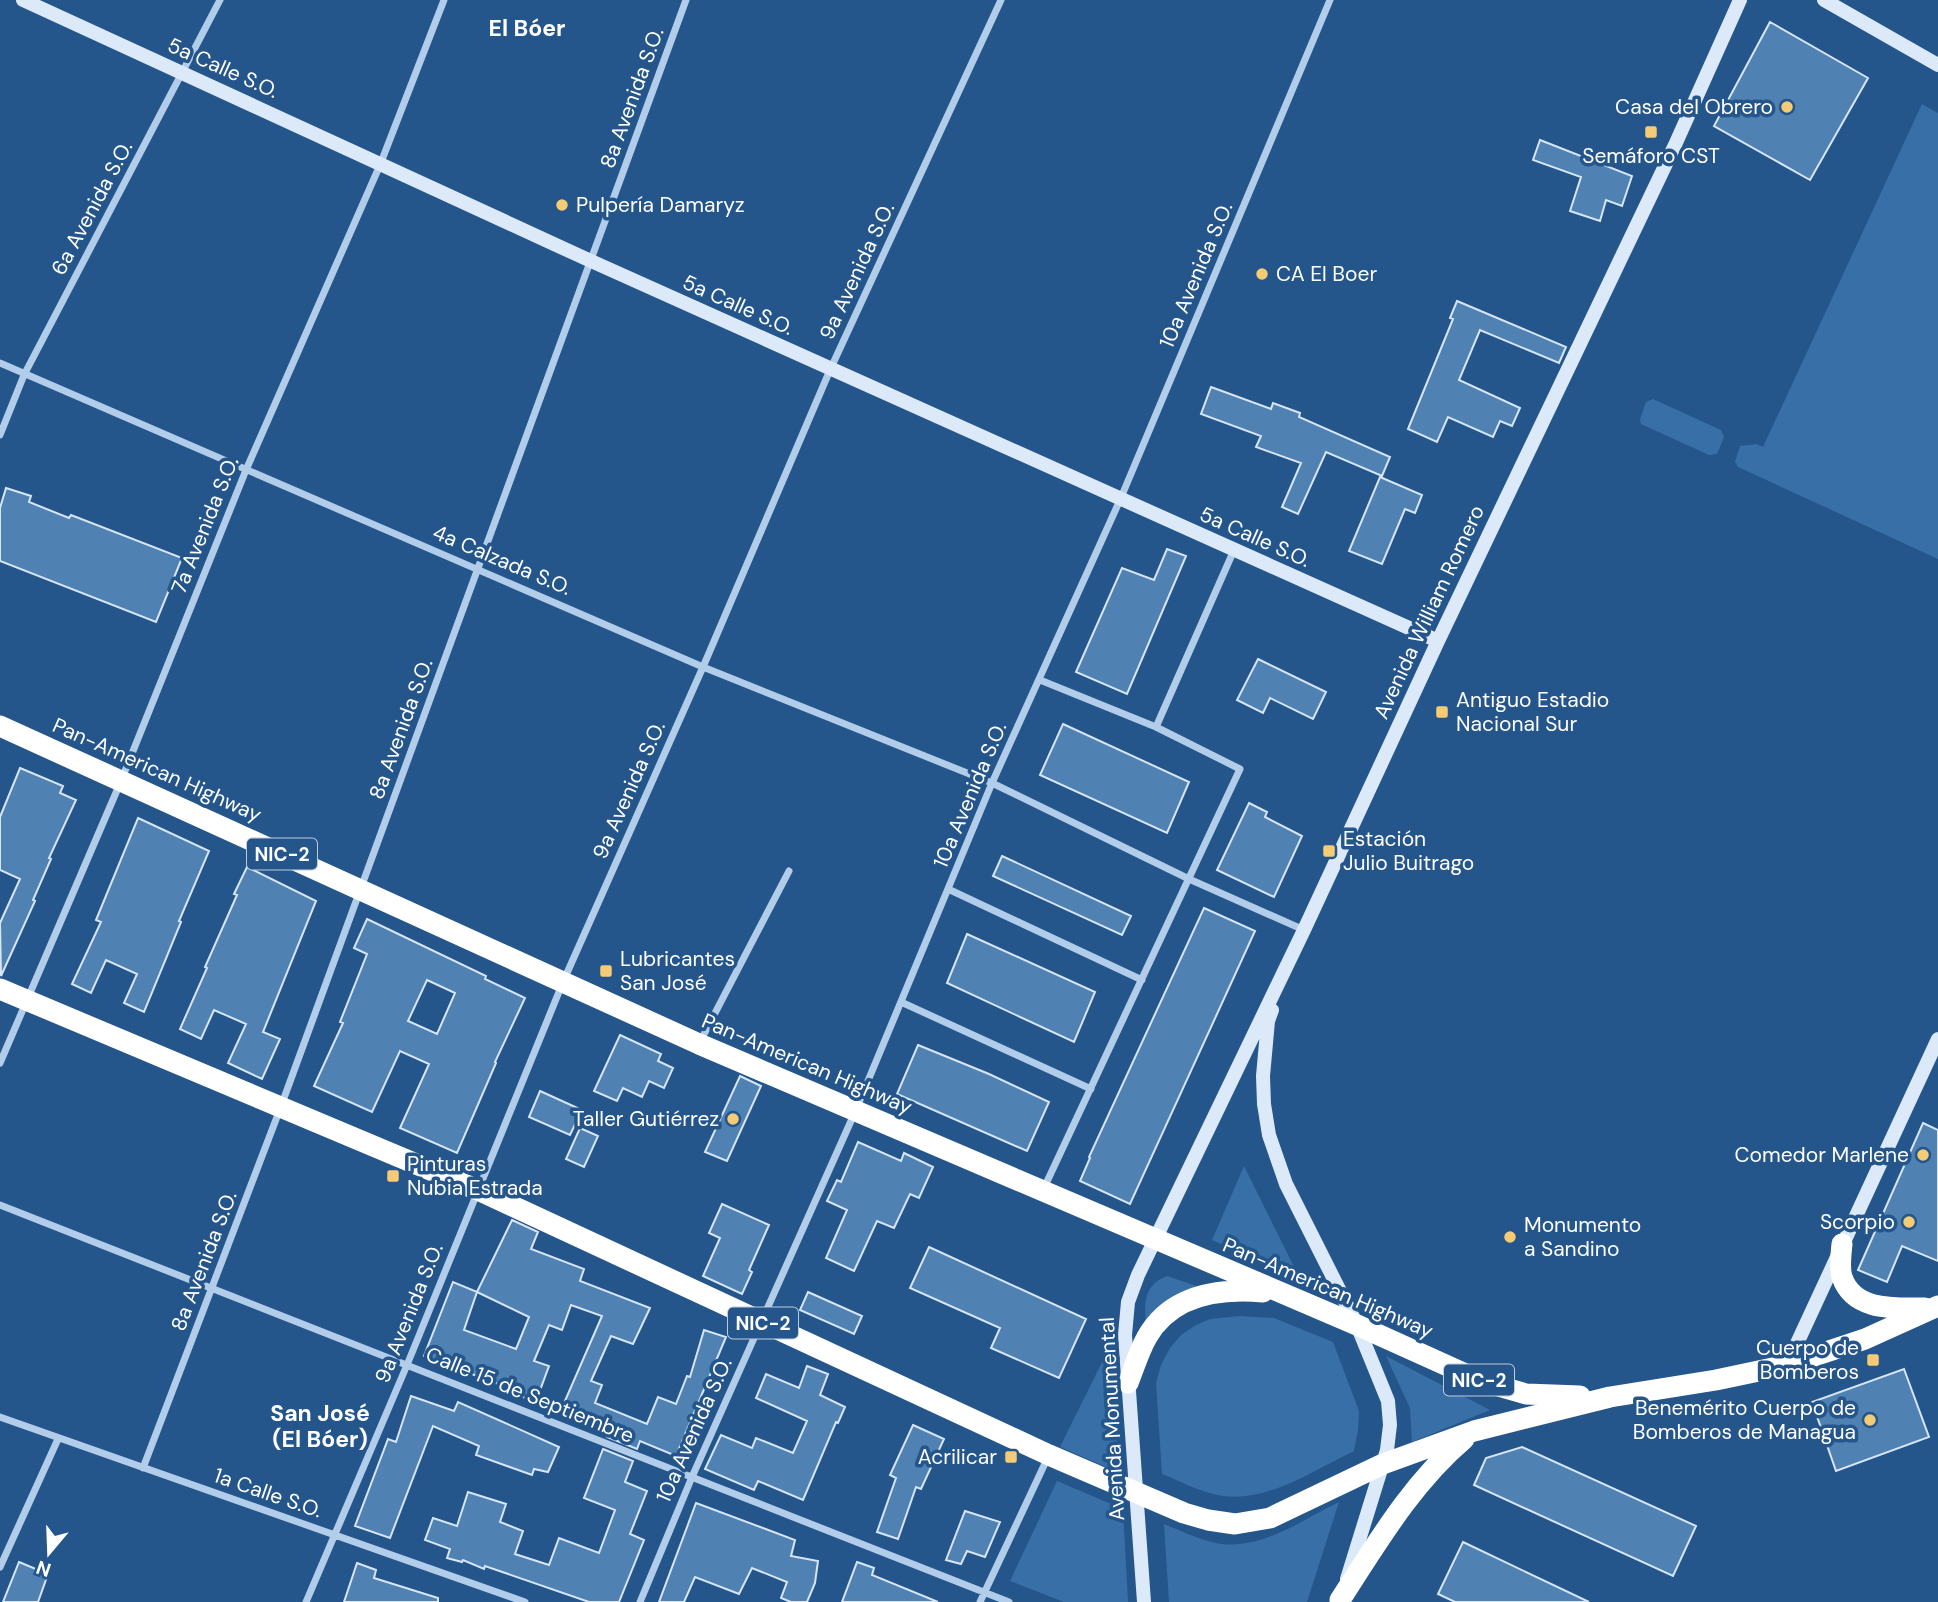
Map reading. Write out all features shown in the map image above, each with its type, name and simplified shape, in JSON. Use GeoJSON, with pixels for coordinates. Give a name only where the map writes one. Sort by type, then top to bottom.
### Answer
{"type":"FeatureCollection","features":[{"type":"Feature","properties":{"kind":"highway","name":"Pan-American Highway"},"geometry":{"type":"LineString","coordinates":[[0,726],[699,1044],[1496,1387],[1526,1394],[1610,1397]]}},
{"type":"Feature","properties":{"kind":"highway","name":"Pan-American Highway"},"geometry":{"type":"LineString","coordinates":[[0,989],[478,1190],[1049,1455],[1184,1513],[1208,1520],[1235,1524],[1281,1513],[1383,1464],[1474,1431],[1610,1397],[1705,1382],[1787,1365],[1865,1339],[1938,1306]]}},
{"type":"Feature","properties":{"kind":"highway"},"geometry":{"type":"LineString","coordinates":[[1842,1244],[1841,1275],[1851,1293],[1865,1302],[1884,1308],[1938,1306]]}},
{"type":"Feature","properties":{"kind":"highway"},"geometry":{"type":"LineString","coordinates":[[1128,1383],[1148,1337],[1164,1316],[1180,1304],[1195,1297],[1218,1292],[1240,1290],[1282,1294]]}},
{"type":"Feature","properties":{"kind":"highway"},"geometry":{"type":"LineString","coordinates":[[1340,1601],[1414,1489],[1441,1458],[1474,1431]]}},
{"type":"Feature","properties":{"kind":"main road","name":"5a Calle S.O."},"geometry":{"type":"LineString","coordinates":[[23,0],[830,370],[1437,641]]}},
{"type":"Feature","properties":{"kind":"main road","name":"Avenida William Romero"},"geometry":{"type":"LineString","coordinates":[[1155,1240],[1304,930],[1437,641],[1622,257],[1740,0]]}},
{"type":"Feature","properties":{"kind":"main road"},"geometry":{"type":"LineString","coordinates":[[1824,0],[1938,65]]}},
{"type":"Feature","properties":{"kind":"main road"},"geometry":{"type":"LineString","coordinates":[[1283,972],[1268,1021],[1263,1076],[1269,1135],[1286,1184],[1357,1325],[1388,1401],[1390,1435],[1340,1601]]}},
{"type":"Feature","properties":{"kind":"main road"},"geometry":{"type":"LineString","coordinates":[[1787,1365],[1938,1039]]}},
{"type":"Feature","properties":{"kind":"main road","name":"Avenida Monumental"},"geometry":{"type":"LineString","coordinates":[[1144,1602],[1125,1335],[1128,1303],[1155,1240]]}},
{"type":"Feature","properties":{"kind":"street","name":"6a Avenida S.O."},"geometry":{"type":"LineString","coordinates":[[0,435],[24,375],[220,0]]}},
{"type":"Feature","properties":{"kind":"street","name":"7a Avenida S.O."},"geometry":{"type":"LineString","coordinates":[[0,1063],[121,781],[246,470],[380,164],[444,0]]}},
{"type":"Feature","properties":{"kind":"street","name":"8a Avenida S.O."},"geometry":{"type":"LineString","coordinates":[[143,1468],[281,1109],[686,0]]}},
{"type":"Feature","properties":{"kind":"street","name":"9a Avenida S.O."},"geometry":{"type":"LineString","coordinates":[[306,1602],[407,1365],[563,982],[703,667],[830,370],[1001,0]]}},
{"type":"Feature","properties":{"kind":"street","name":"10a Avenida S.O."},"geometry":{"type":"LineString","coordinates":[[640,1602],[692,1477],[855,1112],[992,783],[1120,500],[1331,0]]}},
{"type":"Feature","properties":{"kind":"street","name":"4a Calzada S.O."},"geometry":{"type":"LineString","coordinates":[[0,363],[703,667],[992,783],[1189,879],[1304,930]]}},
{"type":"Feature","properties":{"kind":"street"},"geometry":{"type":"LineString","coordinates":[[1156,727],[1234,550]]}},
{"type":"Feature","properties":{"kind":"street"},"geometry":{"type":"LineString","coordinates":[[1040,680],[1156,727],[1240,769],[1042,1192]]}},
{"type":"Feature","properties":{"kind":"street"},"geometry":{"type":"LineString","coordinates":[[699,1044],[789,871]]}},
{"type":"Feature","properties":{"kind":"street"},"geometry":{"type":"LineString","coordinates":[[948,889],[1142,979]]}},
{"type":"Feature","properties":{"kind":"street"},"geometry":{"type":"LineString","coordinates":[[901,1002],[1091,1089]]}},
{"type":"Feature","properties":{"kind":"street","name":"Calle 15 de Septiembre"},"geometry":{"type":"LineString","coordinates":[[0,1205],[1009,1602]]}},
{"type":"Feature","properties":{"kind":"street","name":"1a Calle S.O."},"geometry":{"type":"LineString","coordinates":[[0,1417],[525,1602]]}},
{"type":"Feature","properties":{"kind":"street"},"geometry":{"type":"LineString","coordinates":[[0,1567],[58,1439]]}},
{"type":"Feature","properties":{"kind":"street"},"geometry":{"type":"LineString","coordinates":[[980,1602],[1049,1455]]}},
{"type":"Feature","properties":{"kind":"shaded area"},"geometry":{"type":"Polygon","coordinates":[[[1922,104],[1938,113],[1938,559],[1738,467],[1735,462],[1740,446],[1756,444],[1763,447],[1922,104]]]}},
{"type":"Feature","properties":{"kind":"shaded area"},"geometry":{"type":"Polygon","coordinates":[[[1653,399],[1721,430],[1724,437],[1717,454],[1709,455],[1641,424],[1646,402],[1653,399]]]}},
{"type":"Feature","properties":{"kind":"shaded area"},"geometry":{"type":"Polygon","coordinates":[[[1244,1166],[1300,1279],[1212,1240],[1244,1166]]]}},
{"type":"Feature","properties":{"kind":"shaded area"},"geometry":{"type":"Polygon","coordinates":[[[1167,1276],[1205,1289],[1146,1331],[1146,1298],[1153,1285],[1167,1276]]]}},
{"type":"Feature","properties":{"kind":"shaded area"},"geometry":{"type":"Polygon","coordinates":[[[1240,1316],[1274,1318],[1333,1342],[1359,1411],[1354,1451],[1291,1483],[1240,1497],[1215,1495],[1162,1474],[1156,1383],[1161,1365],[1181,1335],[1210,1319],[1240,1316]]]}},
{"type":"Feature","properties":{"kind":"shaded area"},"geometry":{"type":"Polygon","coordinates":[[[1115,1336],[1111,1364],[1120,1473],[1060,1447],[1115,1336]]]}},
{"type":"Feature","properties":{"kind":"shaded area"},"geometry":{"type":"Polygon","coordinates":[[[1386,1356],[1490,1410],[1412,1442],[1410,1408],[1386,1356]]]}},
{"type":"Feature","properties":{"kind":"shaded area"},"geometry":{"type":"Polygon","coordinates":[[[1057,1481],[1123,1509],[1128,1602],[1064,1602],[1010,1581],[1057,1481]]]}},
{"type":"Feature","properties":{"kind":"shaded area"},"geometry":{"type":"Polygon","coordinates":[[[1339,1502],[1307,1602],[1169,1602],[1164,1524],[1216,1543],[1248,1543],[1280,1533],[1339,1502]]]}},
{"type":"Feature","properties":{"kind":"building","name":"Casa del Obrero"},"geometry":{"type":"Polygon","coordinates":[[[1770,22],[1868,78],[1810,180],[1714,126],[1770,22]]]}},
{"type":"Feature","properties":{"kind":"building"},"geometry":{"type":"Polygon","coordinates":[[[1540,140],[1632,176],[1622,206],[1606,200],[1600,221],[1570,211],[1581,177],[1533,160],[1540,140]]]}},
{"type":"Feature","properties":{"kind":"building"},"geometry":{"type":"Polygon","coordinates":[[[1457,301],[1566,347],[1559,363],[1480,330],[1459,380],[1520,408],[1512,426],[1500,421],[1493,437],[1448,417],[1437,442],[1408,429],[1453,319],[1450,318],[1457,301]]]}},
{"type":"Feature","properties":{"kind":"building"},"geometry":{"type":"Polygon","coordinates":[[[1211,387],[1271,409],[1273,403],[1300,413],[1299,417],[1390,457],[1382,476],[1326,452],[1298,514],[1282,507],[1301,463],[1256,447],[1261,436],[1201,414],[1211,387]]]}},
{"type":"Feature","properties":{"kind":"building"},"geometry":{"type":"Polygon","coordinates":[[[1380,477],[1422,495],[1415,513],[1405,509],[1382,564],[1349,551],[1380,477]]]}},
{"type":"Feature","properties":{"kind":"building"},"geometry":{"type":"Polygon","coordinates":[[[6,488],[31,496],[29,502],[69,518],[71,515],[182,558],[156,622],[0,561],[0,508],[6,488]]]}},
{"type":"Feature","properties":{"kind":"building"},"geometry":{"type":"Polygon","coordinates":[[[1167,549],[1186,556],[1127,694],[1076,672],[1122,568],[1154,580],[1167,549]]]}},
{"type":"Feature","properties":{"kind":"building"},"geometry":{"type":"Polygon","coordinates":[[[1258,659],[1326,692],[1313,719],[1270,698],[1263,713],[1237,700],[1258,659]]]}},
{"type":"Feature","properties":{"kind":"building"},"geometry":{"type":"Polygon","coordinates":[[[1063,724],[1189,782],[1167,833],[1040,775],[1063,724]]]}},
{"type":"Feature","properties":{"kind":"building"},"geometry":{"type":"Polygon","coordinates":[[[20,768],[63,786],[60,793],[76,800],[49,858],[51,859],[33,900],[35,901],[1,976],[0,923],[20,879],[0,870],[0,817],[20,768]]]}},
{"type":"Feature","properties":{"kind":"building"},"geometry":{"type":"Polygon","coordinates":[[[1249,803],[1267,812],[1265,817],[1302,836],[1274,897],[1217,870],[1249,803]]]}},
{"type":"Feature","properties":{"kind":"building"},"geometry":{"type":"Polygon","coordinates":[[[138,818],[209,851],[144,1012],[124,1003],[137,974],[106,960],[91,993],[72,984],[101,922],[96,920],[138,818]]]}},
{"type":"Feature","properties":{"kind":"building"},"geometry":{"type":"Polygon","coordinates":[[[1002,856],[1131,916],[1122,935],[993,876],[1002,856]]]}},
{"type":"Feature","properties":{"kind":"building"},"geometry":{"type":"Polygon","coordinates":[[[247,867],[316,901],[263,1032],[280,1039],[262,1079],[228,1063],[246,1024],[214,1010],[201,1039],[180,1029],[247,867]]]}},
{"type":"Feature","properties":{"kind":"building"},"geometry":{"type":"Polygon","coordinates":[[[1204,908],[1255,931],[1130,1204],[1080,1181],[1204,908]]]}},
{"type":"Feature","properties":{"kind":"building"},"geometry":{"type":"Polygon","coordinates":[[[367,919],[486,976],[485,979],[525,998],[457,1153],[400,1128],[429,1064],[400,1051],[372,1112],[314,1086],[343,1023],[340,1022],[367,954],[354,948],[367,919]],[[427,980],[408,1021],[437,1034],[455,993],[427,980]]]}},
{"type":"Feature","properties":{"kind":"building"},"geometry":{"type":"Polygon","coordinates":[[[967,934],[1095,992],[1074,1042],[947,983],[967,934]]]}},
{"type":"Feature","properties":{"kind":"building"},"geometry":{"type":"Polygon","coordinates":[[[620,1035],[661,1054],[658,1061],[673,1068],[664,1088],[649,1081],[642,1097],[623,1088],[617,1101],[594,1091],[620,1035]]]}},
{"type":"Feature","properties":{"kind":"building"},"geometry":{"type":"Polygon","coordinates":[[[918,1045],[1049,1102],[1027,1151],[897,1094],[918,1045]]]}},
{"type":"Feature","properties":{"kind":"building","name":"Taller Gutiérrez"},"geometry":{"type":"Polygon","coordinates":[[[740,1076],[761,1086],[727,1161],[705,1152],[740,1076]]]}},
{"type":"Feature","properties":{"kind":"building"},"geometry":{"type":"Polygon","coordinates":[[[540,1091],[582,1110],[570,1135],[529,1117],[540,1091]]]}},
{"type":"Feature","properties":{"kind":"building","name":"Scorpio"},"geometry":{"type":"Polygon","coordinates":[[[1923,1123],[1938,1130],[1938,1261],[1902,1246],[1887,1282],[1858,1270],[1923,1123]]]}},
{"type":"Feature","properties":{"kind":"building"},"geometry":{"type":"Polygon","coordinates":[[[580,1128],[598,1136],[584,1167],[566,1159],[580,1128]]]}},
{"type":"Feature","properties":{"kind":"building"},"geometry":{"type":"Polygon","coordinates":[[[858,1142],[901,1161],[904,1153],[933,1167],[919,1198],[910,1194],[894,1228],[877,1221],[854,1271],[826,1258],[847,1210],[827,1201],[837,1180],[841,1182],[858,1142]]]}},
{"type":"Feature","properties":{"kind":"building"},"geometry":{"type":"Polygon","coordinates":[[[722,1204],[769,1225],[749,1270],[752,1272],[742,1294],[703,1276],[720,1238],[709,1233],[722,1204]]]}},
{"type":"Feature","properties":{"kind":"building"},"geometry":{"type":"Polygon","coordinates":[[[512,1220],[538,1232],[531,1249],[584,1269],[580,1281],[650,1308],[633,1344],[611,1336],[591,1381],[602,1385],[595,1403],[647,1424],[658,1397],[676,1404],[687,1376],[690,1377],[704,1330],[726,1337],[676,1456],[640,1441],[637,1449],[607,1437],[609,1432],[561,1410],[602,1316],[571,1305],[562,1330],[549,1325],[534,1361],[549,1366],[536,1401],[499,1390],[501,1385],[424,1356],[453,1282],[477,1292],[512,1220]],[[477,1292],[464,1330],[516,1349],[529,1317],[477,1292]]]}},
{"type":"Feature","properties":{"kind":"building"},"geometry":{"type":"Polygon","coordinates":[[[929,1247],[1086,1319],[1059,1378],[991,1348],[1000,1328],[910,1288],[929,1247]]]}},
{"type":"Feature","properties":{"kind":"building"},"geometry":{"type":"Polygon","coordinates":[[[808,1292],[862,1316],[854,1334],[800,1310],[808,1292]]]}},
{"type":"Feature","properties":{"kind":"building"},"geometry":{"type":"Polygon","coordinates":[[[807,1366],[828,1374],[820,1395],[845,1407],[803,1500],[758,1481],[754,1490],[705,1469],[721,1435],[752,1448],[756,1438],[793,1453],[807,1421],[756,1398],[766,1374],[799,1388],[807,1366]]]}},
{"type":"Feature","properties":{"kind":"building","name":"Benemérito Cuerpo de Bomberos de Managua"},"geometry":{"type":"Polygon","coordinates":[[[1904,1369],[1929,1437],[1836,1471],[1812,1402],[1904,1369]]]}},
{"type":"Feature","properties":{"kind":"building"},"geometry":{"type":"Polygon","coordinates":[[[411,1396],[454,1411],[458,1402],[559,1447],[548,1472],[534,1469],[532,1475],[476,1455],[479,1446],[433,1426],[390,1538],[355,1526],[388,1439],[396,1442],[411,1396]]]}},
{"type":"Feature","properties":{"kind":"building"},"geometry":{"type":"Polygon","coordinates":[[[913,1425],[944,1439],[921,1489],[916,1487],[898,1539],[877,1532],[896,1478],[890,1475],[913,1425]]]}},
{"type":"Feature","properties":{"kind":"building"},"geometry":{"type":"Polygon","coordinates":[[[1522,1447],[1696,1526],[1673,1576],[1474,1485],[1486,1458],[1522,1447]]]}},
{"type":"Feature","properties":{"kind":"building"},"geometry":{"type":"Polygon","coordinates":[[[603,1449],[633,1461],[625,1482],[647,1491],[630,1534],[644,1540],[619,1602],[589,1602],[485,1566],[484,1569],[463,1560],[462,1562],[447,1558],[450,1549],[425,1540],[433,1518],[457,1526],[468,1492],[506,1504],[500,1522],[523,1531],[515,1554],[549,1565],[559,1538],[599,1553],[615,1510],[584,1498],[603,1449]]]}},
{"type":"Feature","properties":{"kind":"building"},"geometry":{"type":"Polygon","coordinates":[[[696,1503],[795,1540],[791,1556],[818,1561],[815,1583],[807,1602],[791,1602],[781,1598],[787,1582],[752,1568],[739,1594],[695,1577],[684,1602],[659,1602],[696,1503]]]}},
{"type":"Feature","properties":{"kind":"building"},"geometry":{"type":"Polygon","coordinates":[[[965,1511],[1000,1522],[985,1557],[967,1551],[961,1564],[946,1560],[965,1511]]]}},
{"type":"Feature","properties":{"kind":"building"},"geometry":{"type":"Polygon","coordinates":[[[1463,1542],[1589,1602],[1455,1602],[1438,1594],[1463,1542]]]}},
{"type":"Feature","properties":{"kind":"building"},"geometry":{"type":"Polygon","coordinates":[[[19,1562],[48,1574],[38,1602],[3,1602],[19,1562]]]}},
{"type":"Feature","properties":{"kind":"building"},"geometry":{"type":"Polygon","coordinates":[[[857,1562],[874,1568],[872,1575],[938,1602],[842,1602],[857,1562]]]}},
{"type":"Feature","properties":{"kind":"building"},"geometry":{"type":"Polygon","coordinates":[[[357,1563],[376,1570],[374,1578],[438,1598],[438,1602],[344,1602],[357,1563]]]}},
{"type":"Feature","properties":{"kind":"place","name":"Casa del Obrero"},"geometry":{"type":"Point","coordinates":[1787,107]}},
{"type":"Feature","properties":{"kind":"place","name":"Semáforo CST"},"geometry":{"type":"Point","coordinates":[1651,132]}},
{"type":"Feature","properties":{"kind":"place","name":"Pulpería Damaryz"},"geometry":{"type":"Point","coordinates":[562,205]}},
{"type":"Feature","properties":{"kind":"place","name":"CA El Boer"},"geometry":{"type":"Point","coordinates":[1262,274]}},
{"type":"Feature","properties":{"kind":"place","name":"Antiguo Estadio Nacional Sur"},"geometry":{"type":"Point","coordinates":[1442,712]}},
{"type":"Feature","properties":{"kind":"place","name":"Estación Julio Buitrago"},"geometry":{"type":"Point","coordinates":[1329,851]}},
{"type":"Feature","properties":{"kind":"place","name":"Lubricantes San José"},"geometry":{"type":"Point","coordinates":[606,971]}},
{"type":"Feature","properties":{"kind":"place","name":"Taller Gutiérrez"},"geometry":{"type":"Point","coordinates":[733,1119]}},
{"type":"Feature","properties":{"kind":"place","name":"Comedor Marlene"},"geometry":{"type":"Point","coordinates":[1923,1155]}},
{"type":"Feature","properties":{"kind":"place","name":"Pinturas Nubia Estrada"},"geometry":{"type":"Point","coordinates":[393,1176]}},
{"type":"Feature","properties":{"kind":"place","name":"Scorpio"},"geometry":{"type":"Point","coordinates":[1909,1222]}},
{"type":"Feature","properties":{"kind":"place","name":"Monumento a Sandino"},"geometry":{"type":"Point","coordinates":[1510,1237]}},
{"type":"Feature","properties":{"kind":"place","name":"Cuerpo de Bomberos"},"geometry":{"type":"Point","coordinates":[1873,1360]}},
{"type":"Feature","properties":{"kind":"place","name":"Benemérito Cuerpo de Bomberos de Managua"},"geometry":{"type":"Point","coordinates":[1870,1420]}},
{"type":"Feature","properties":{"kind":"place","name":"Acrilicar"},"geometry":{"type":"Point","coordinates":[1011,1457]}},
{"type":"Feature","properties":{"kind":"district","name":"El Bóer"},"geometry":{"type":"Point","coordinates":[527,28]}},
{"type":"Feature","properties":{"kind":"district","name":"San José (El Bóer)"},"geometry":{"type":"Point","coordinates":[320,1426]}}]}
